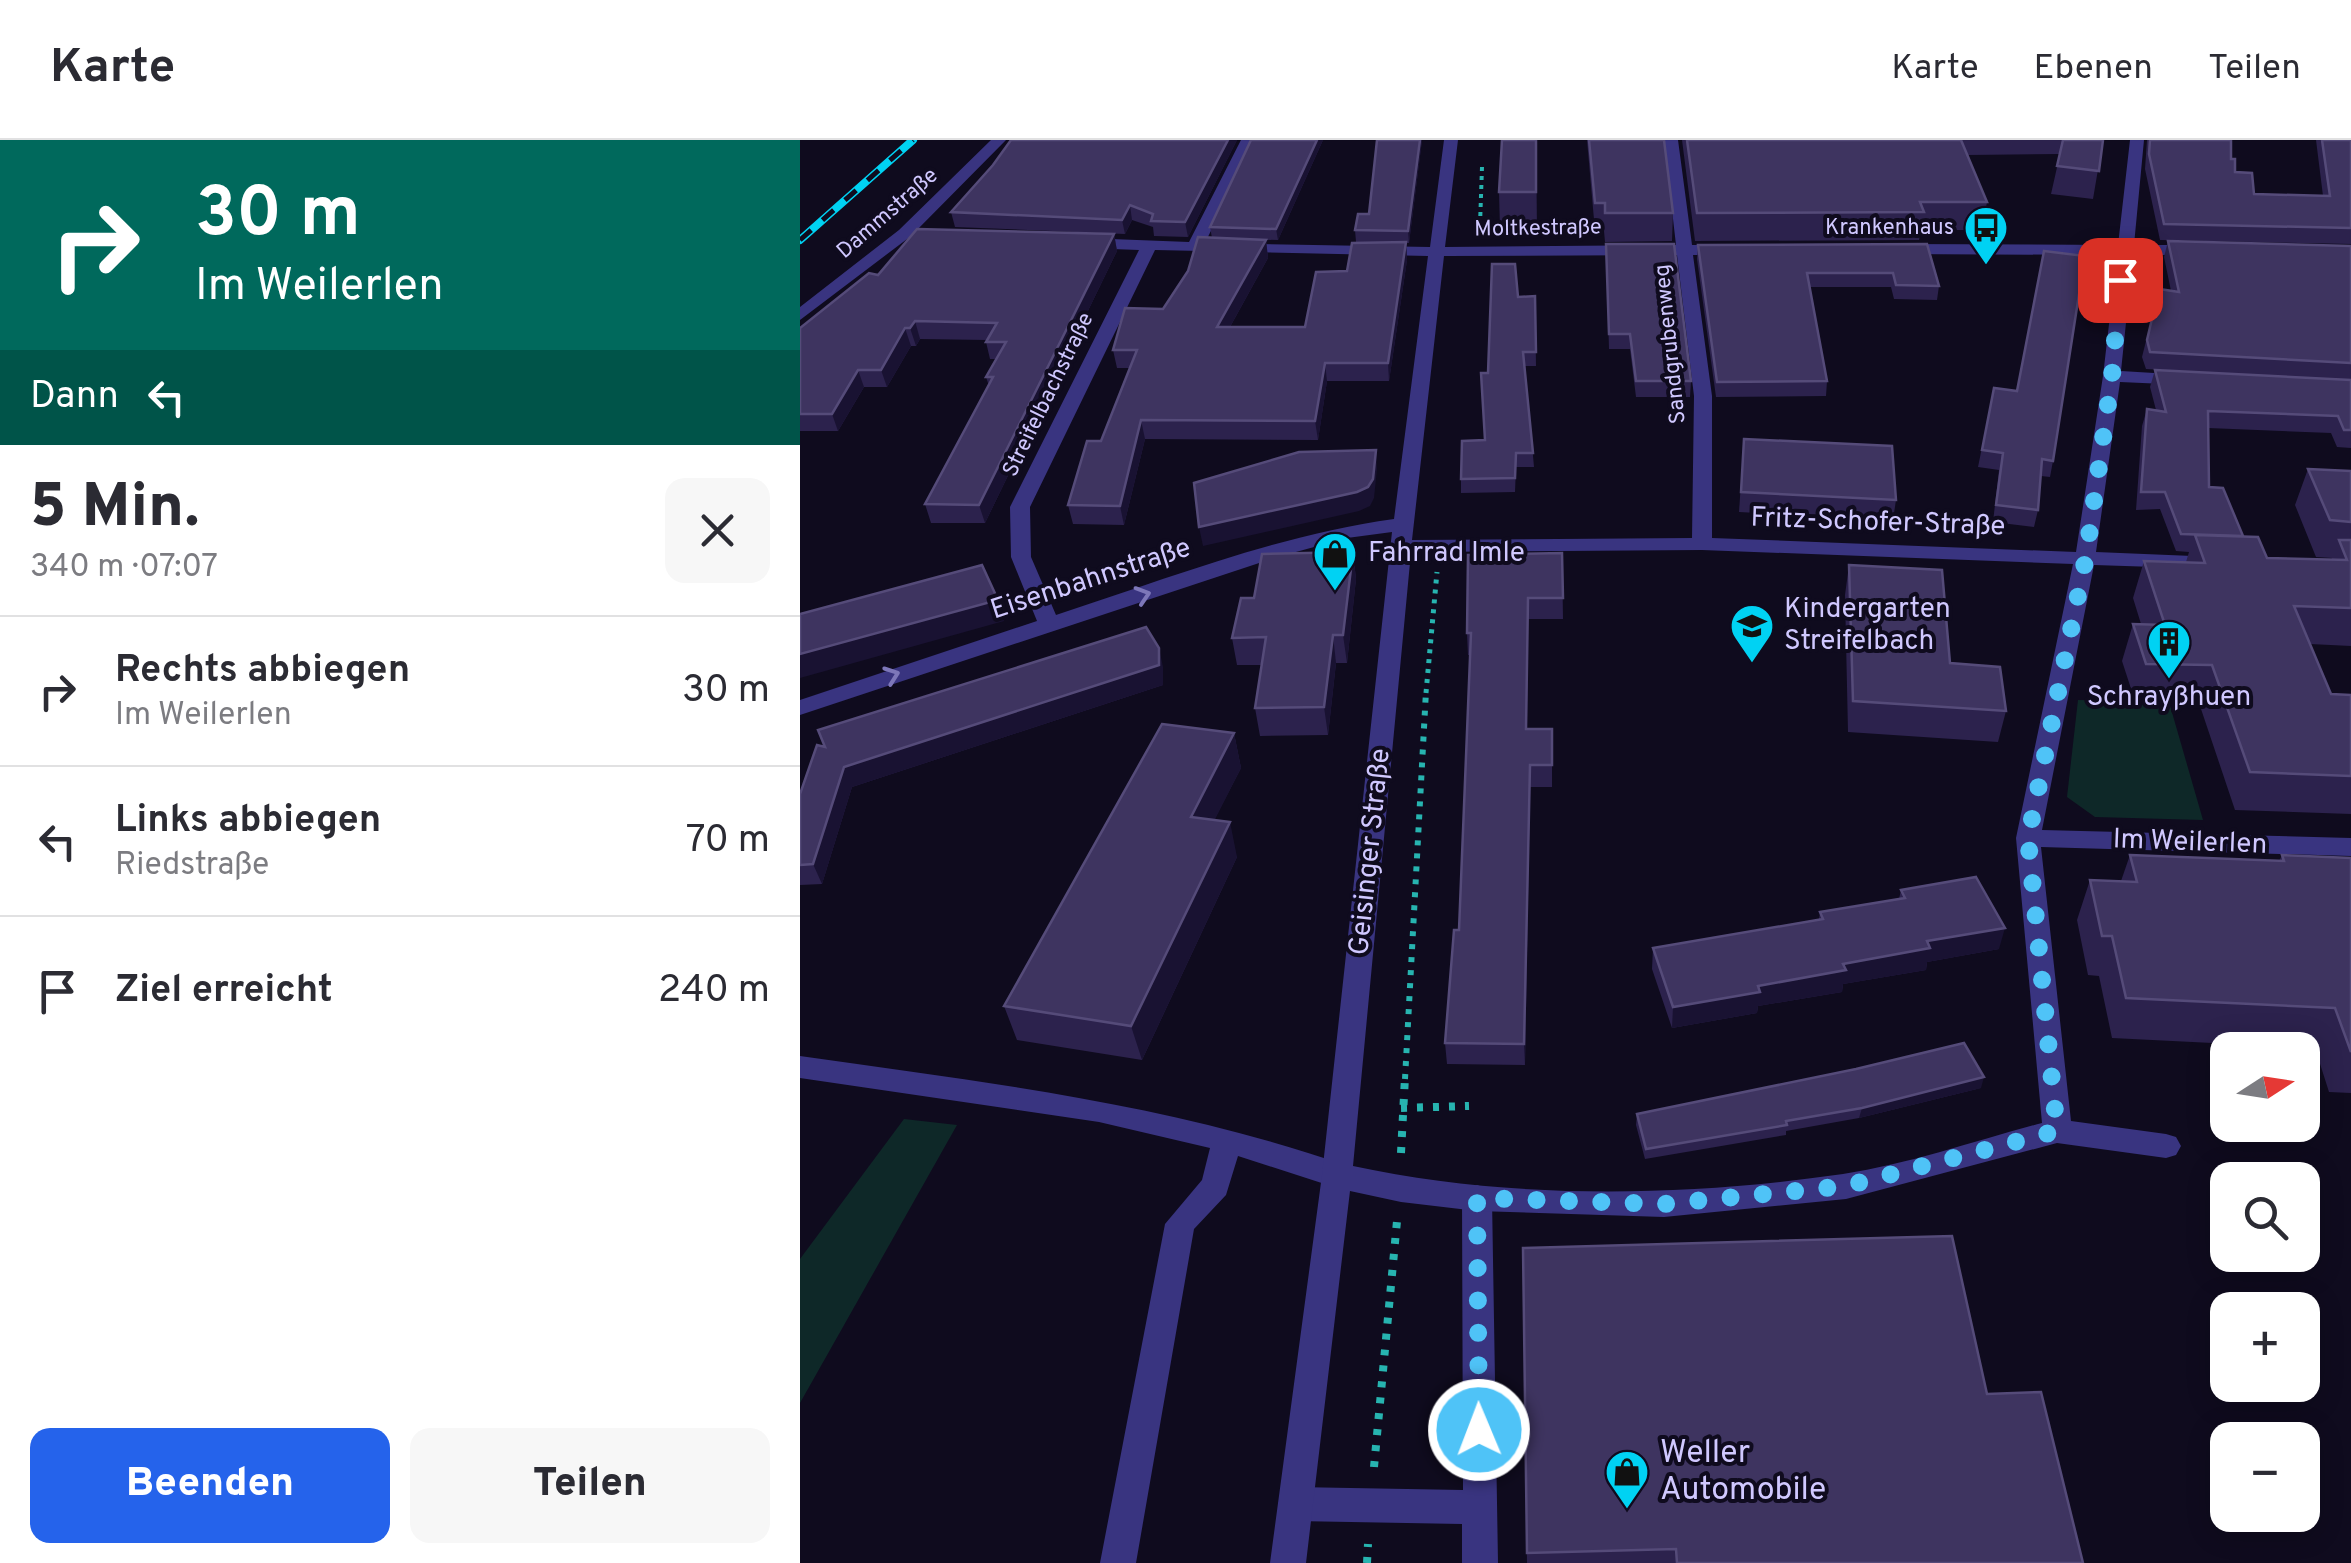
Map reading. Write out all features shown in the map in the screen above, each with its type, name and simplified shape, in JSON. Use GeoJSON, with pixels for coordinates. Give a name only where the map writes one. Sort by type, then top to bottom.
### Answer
{"type":"FeatureCollection","features":[{"type":"Feature","properties":{"kind":"street","name":"Dammstraße"},"geometry":{"type":"LineString","coordinates":[[800,315],[906,233],[999,140]]}},
{"type":"Feature","properties":{"kind":"street"},"geometry":{"type":"LineString","coordinates":[[1195,248],[1248,140]]}},
{"type":"Feature","properties":{"kind":"street","name":"Geisinger Straße"},"geometry":{"type":"LineString","coordinates":[[1288,1563],[1338,1175],[1403,535],[1451,140]]}},
{"type":"Feature","properties":{"kind":"street","name":"Sandgrubenweg"},"geometry":{"type":"LineString","coordinates":[[1671,140],[1703,396],[1702,544]]}},
{"type":"Feature","properties":{"kind":"street"},"geometry":{"type":"LineString","coordinates":[[2057,1131],[2028,838],[2086,557],[2112,376],[2137,140]]}},
{"type":"Feature","properties":{"kind":"street"},"geometry":{"type":"LineString","coordinates":[[906,233],[924,234]]}},
{"type":"Feature","properties":{"kind":"street","name":"Moltkestraße"},"geometry":{"type":"LineString","coordinates":[[1074,242],[1328,252],[1741,250]]}},
{"type":"Feature","properties":{"kind":"street","name":"Streifelbachstraße"},"geometry":{"type":"LineString","coordinates":[[1050,626],[1021,557],[1020,507],[1148,246]]}},
{"type":"Feature","properties":{"kind":"street"},"geometry":{"type":"LineString","coordinates":[[1876,250],[2222,250]]}},
{"type":"Feature","properties":{"kind":"street"},"geometry":{"type":"LineString","coordinates":[[2112,376],[2212,382]]}},
{"type":"Feature","properties":{"kind":"street","name":"Eisenbahnstraße"},"geometry":{"type":"LineString","coordinates":[[800,708],[918,666],[1298,545],[1345,532],[1403,535]]}},
{"type":"Feature","properties":{"kind":"street","name":"Fritz-Schofer-Straße"},"geometry":{"type":"LineString","coordinates":[[1403,535],[1440,545],[1702,544],[2237,564]]}},
{"type":"Feature","properties":{"kind":"street","name":"Im Weilerlen"},"geometry":{"type":"LineString","coordinates":[[2028,838],[2351,847]]}},
{"type":"Feature","properties":{"kind":"street"},"geometry":{"type":"LineString","coordinates":[[800,1066],[1099,1110],[1227,1140],[1338,1175],[1400,1189],[1477,1198],[1664,1204],[1846,1186],[2057,1131],[2166,1146]]}},
{"type":"Feature","properties":{"kind":"street"},"geometry":{"type":"LineString","coordinates":[[1118,1563],[1180,1224],[1214,1186],[1227,1140]]}},
{"type":"Feature","properties":{"kind":"street"},"geometry":{"type":"LineString","coordinates":[[1477,1198],[1480,1563]]}},
{"type":"Feature","properties":{"kind":"street"},"geometry":{"type":"LineString","coordinates":[[1295,1504],[1480,1507]]}},
{"type":"Feature","properties":{"kind":"path"},"geometry":{"type":"LineString","coordinates":[[1471,253],[1481,231],[1482,159]]}},
{"type":"Feature","properties":{"kind":"path"},"geometry":{"type":"LineString","coordinates":[[1367,1563],[1400,1189],[1401,1108],[1428,669],[1440,545]]}},
{"type":"Feature","properties":{"kind":"path"},"geometry":{"type":"LineString","coordinates":[[1401,1108],[1469,1106]]}},
{"type":"Feature","properties":{"kind":"green space"},"geometry":{"type":"Polygon","coordinates":[[[2078,700],[2169,702],[2203,820],[2095,817],[2067,797],[2078,700]]]}},
{"type":"Feature","properties":{"kind":"green space"},"geometry":{"type":"Polygon","coordinates":[[[904,1119],[957,1125],[800,1403],[800,1259],[904,1119]]]}},
{"type":"Feature","properties":{"kind":"building"},"geometry":{"type":"Polygon","coordinates":[[[1011,140],[1228,140],[1185,222],[1151,221],[1153,214],[1130,205],[1122,220],[951,212],[1011,140]]]}},
{"type":"Feature","properties":{"kind":"building"},"geometry":{"type":"Polygon","coordinates":[[[1251,140],[1317,140],[1276,229],[1210,227],[1251,140]]]}},
{"type":"Feature","properties":{"kind":"building"},"geometry":{"type":"Polygon","coordinates":[[[1377,140],[1420,140],[1408,231],[1355,230],[1358,214],[1369,214],[1377,140]]]}},
{"type":"Feature","properties":{"kind":"building"},"geometry":{"type":"Polygon","coordinates":[[[1502,140],[1536,140],[1536,192],[1499,192],[1502,140]]]}},
{"type":"Feature","properties":{"kind":"building"},"geometry":{"type":"Polygon","coordinates":[[[1589,140],[1664,140],[1673,213],[1605,213],[1605,203],[1595,203],[1589,140]]]}},
{"type":"Feature","properties":{"kind":"building"},"geometry":{"type":"Polygon","coordinates":[[[1687,140],[1961,140],[1987,202],[1920,202],[1924,212],[1697,213],[1687,140]]]}},
{"type":"Feature","properties":{"kind":"building"},"geometry":{"type":"Polygon","coordinates":[[[2063,140],[2103,140],[2099,171],[2057,166],[2063,140]]]}},
{"type":"Feature","properties":{"kind":"building"},"geometry":{"type":"Polygon","coordinates":[[[2150,140],[2231,140],[2235,172],[2252,173],[2254,194],[2330,196],[2322,140],[2351,140],[2351,228],[2164,224],[2149,154],[2150,140]]]}},
{"type":"Feature","properties":{"kind":"building"},"geometry":{"type":"Polygon","coordinates":[[[917,229],[1114,234],[979,505],[925,504],[993,377],[986,377],[1006,342],[986,342],[997,323],[915,321],[905,328],[881,370],[858,370],[832,414],[800,414],[800,328],[869,273],[878,275],[917,229]]]}},
{"type":"Feature","properties":{"kind":"building"},"geometry":{"type":"Polygon","coordinates":[[[1198,237],[1266,240],[1217,327],[1305,327],[1316,272],[1347,271],[1352,243],[1406,242],[1388,363],[1325,363],[1315,421],[1141,420],[1120,506],[1068,505],[1087,441],[1101,441],[1137,350],[1113,350],[1125,308],[1163,309],[1188,271],[1198,237]]]}},
{"type":"Feature","properties":{"kind":"building"},"geometry":{"type":"Polygon","coordinates":[[[2168,241],[2351,246],[2351,363],[2150,352],[2147,340],[2159,289],[2179,292],[2168,241]]]}},
{"type":"Feature","properties":{"kind":"building"},"geometry":{"type":"Polygon","coordinates":[[[1606,244],[1674,244],[1691,381],[1636,381],[1630,334],[1609,334],[1606,244]]]}},
{"type":"Feature","properties":{"kind":"building"},"geometry":{"type":"Polygon","coordinates":[[[1927,244],[1939,286],[1896,285],[1893,273],[1807,273],[1827,381],[1717,382],[1698,245],[1927,244]]]}},
{"type":"Feature","properties":{"kind":"building"},"geometry":{"type":"Polygon","coordinates":[[[2044,251],[2085,256],[2053,461],[2042,459],[2038,510],[1996,505],[2003,453],[1982,450],[1994,388],[2017,391],[2044,251]]]}},
{"type":"Feature","properties":{"kind":"building"},"geometry":{"type":"Polygon","coordinates":[[[1492,264],[1515,264],[1518,297],[1535,296],[1536,352],[1523,352],[1533,453],[1516,453],[1515,478],[1461,479],[1462,441],[1485,440],[1481,373],[1488,373],[1492,264]]]}},
{"type":"Feature","properties":{"kind":"building"},"geometry":{"type":"Polygon","coordinates":[[[2155,370],[2351,380],[2351,430],[2344,430],[2338,416],[2208,411],[2209,487],[2223,488],[2243,536],[2181,534],[2165,492],[2141,492],[2147,409],[2166,412],[2155,370]]]}},
{"type":"Feature","properties":{"kind":"building"},"geometry":{"type":"Polygon","coordinates":[[[1744,439],[1892,446],[1896,500],[1741,492],[1744,439]]]}},
{"type":"Feature","properties":{"kind":"building"},"geometry":{"type":"Polygon","coordinates":[[[1376,450],[1373,479],[1368,487],[1357,492],[1199,527],[1194,483],[1299,452],[1376,450]]]}},
{"type":"Feature","properties":{"kind":"building"},"geometry":{"type":"Polygon","coordinates":[[[2308,469],[2351,471],[2351,522],[2330,520],[2308,469]]]}},
{"type":"Feature","properties":{"kind":"building"},"geometry":{"type":"Polygon","coordinates":[[[2195,535],[2258,537],[2267,558],[2347,560],[2339,540],[2351,540],[2351,608],[2294,606],[2331,694],[2351,695],[2351,776],[2250,772],[2212,665],[2146,664],[2133,624],[2165,625],[2144,561],[2205,563],[2195,535]]]}},
{"type":"Feature","properties":{"kind":"building"},"geometry":{"type":"Polygon","coordinates":[[[1353,552],[1343,635],[1333,635],[1324,707],[1255,708],[1266,637],[1232,638],[1241,598],[1254,598],[1262,554],[1353,552]]]}},
{"type":"Feature","properties":{"kind":"building"},"geometry":{"type":"Polygon","coordinates":[[[1562,553],[1563,598],[1528,598],[1526,729],[1552,729],[1552,765],[1530,765],[1524,1044],[1445,1043],[1454,930],[1459,930],[1471,633],[1467,633],[1468,555],[1562,553]]]}},
{"type":"Feature","properties":{"kind":"building"},"geometry":{"type":"Polygon","coordinates":[[[982,565],[998,600],[800,654],[800,614],[982,565]]]}},
{"type":"Feature","properties":{"kind":"building"},"geometry":{"type":"Polygon","coordinates":[[[1849,565],[1942,570],[1950,663],[2000,667],[2006,711],[1853,701],[1849,565]]]}},
{"type":"Feature","properties":{"kind":"building"},"geometry":{"type":"Polygon","coordinates":[[[1146,627],[1159,648],[1159,665],[844,767],[813,864],[800,865],[800,794],[817,745],[825,747],[818,730],[1146,627]]]}},
{"type":"Feature","properties":{"kind":"building"},"geometry":{"type":"Polygon","coordinates":[[[1162,724],[1234,733],[1191,817],[1230,822],[1131,1026],[1004,1006],[1162,724]]]}},
{"type":"Feature","properties":{"kind":"building"},"geometry":{"type":"Polygon","coordinates":[[[2130,855],[2284,861],[2282,855],[2351,858],[2351,1052],[2335,1008],[2126,998],[2112,936],[2102,936],[2090,880],[2137,882],[2130,855]]]}},
{"type":"Feature","properties":{"kind":"building"},"geometry":{"type":"Polygon","coordinates":[[[1976,877],[2005,928],[1927,941],[1930,948],[1843,964],[1846,970],[1758,986],[1760,992],[1673,1007],[1653,948],[1823,919],[1820,912],[1905,898],[1901,890],[1976,877]]]}},
{"type":"Feature","properties":{"kind":"building"},"geometry":{"type":"Polygon","coordinates":[[[1964,1043],[1984,1077],[1862,1108],[1786,1121],[1787,1125],[1646,1149],[1637,1114],[1964,1043]]]}},
{"type":"Feature","properties":{"kind":"building"},"geometry":{"type":"Polygon","coordinates":[[[1952,1236],[1987,1394],[2041,1392],[2083,1563],[1677,1563],[1676,1549],[1527,1553],[1523,1248],[1952,1236]]]}},
{"type":"Feature","properties":{"kind":"railway"},"geometry":{"type":"LineString","coordinates":[[800,240],[913,140]]}},
{"type":"Feature","properties":{"kind":"place","name":"Krankenhaus"},"geometry":{"type":"Point","coordinates":[1986,266]}},
{"type":"Feature","properties":{"kind":"place","name":"Fahrrad Imle"},"geometry":{"type":"Point","coordinates":[1335,592]}},
{"type":"Feature","properties":{"kind":"place","name":"Kindergarten Streifelbach"},"geometry":{"type":"Point","coordinates":[1752,664]}},
{"type":"Feature","properties":{"kind":"place","name":"Schrayßhuen"},"geometry":{"type":"Point","coordinates":[2169,680]}},
{"type":"Feature","properties":{"kind":"place","name":"Weller Automobile"},"geometry":{"type":"Point","coordinates":[1627,1510]}},
{"type":"Feature","properties":{"kind":"route"},"geometry":{"type":"LineString","coordinates":[[1479,1430],[1477,1198],[1664,1204],[1846,1186],[2057,1131],[2028,838],[2086,557],[2112,376],[2120,280]]}}]}
